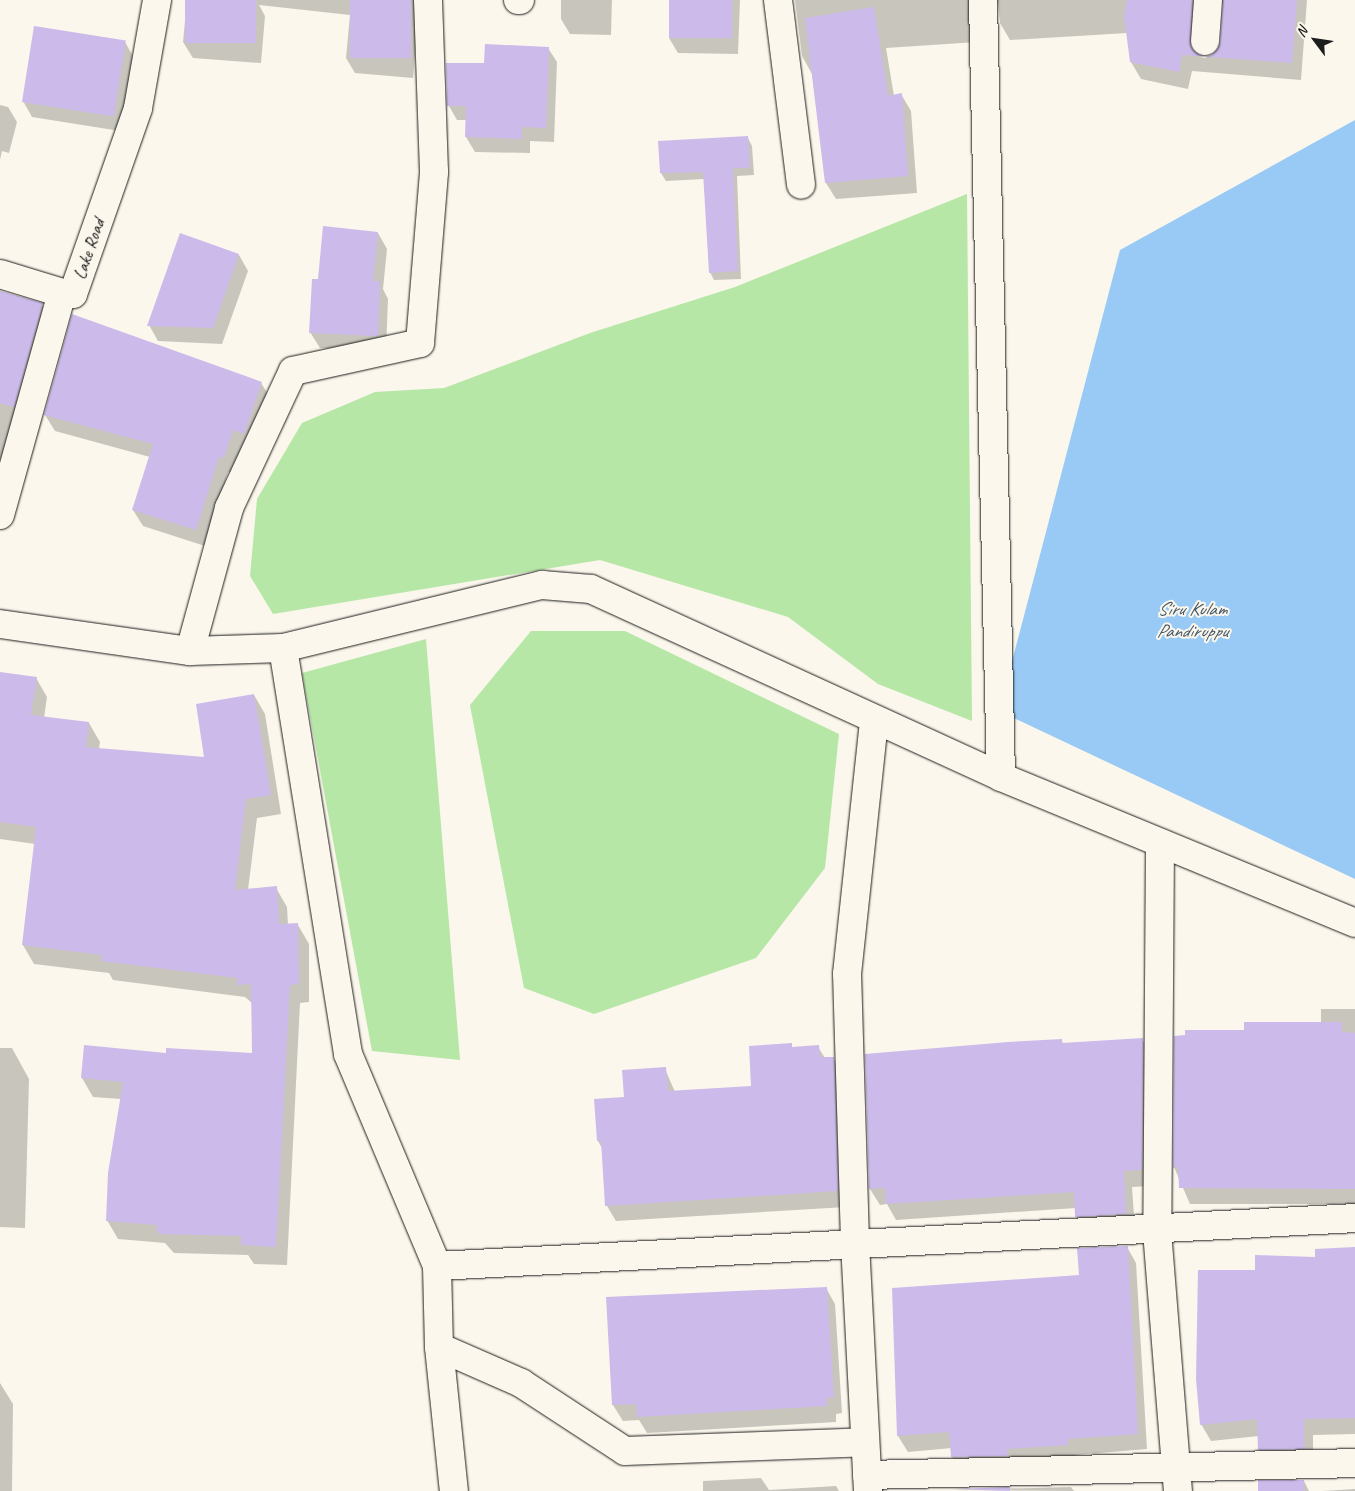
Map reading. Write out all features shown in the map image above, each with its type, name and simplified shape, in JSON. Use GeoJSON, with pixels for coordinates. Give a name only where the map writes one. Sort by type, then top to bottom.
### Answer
{"type":"FeatureCollection","features":[{"type":"Feature","properties":{"kind":"street","name":"Lake Road"},"geometry":{"type":"LineString","coordinates":[[0,515],[62,292],[74,294],[138,108],[157,0]]}},
{"type":"Feature","properties":{"kind":"street"},"geometry":{"type":"LineString","coordinates":[[190,651],[229,508],[293,371],[420,343],[434,172],[428,0]]}},
{"type":"Feature","properties":{"kind":"street"},"geometry":{"type":"LineString","coordinates":[[778,0],[801,185]]}},
{"type":"Feature","properties":{"kind":"street"},"geometry":{"type":"LineString","coordinates":[[983,0],[1001,777]]}},
{"type":"Feature","properties":{"kind":"street"},"geometry":{"type":"LineString","coordinates":[[1205,41],[1208,0]]}},
{"type":"Feature","properties":{"kind":"street"},"geometry":{"type":"LineString","coordinates":[[0,274],[62,292]]}},
{"type":"Feature","properties":{"kind":"street"},"geometry":{"type":"LineString","coordinates":[[0,624],[190,651],[284,648],[542,585],[591,589],[1001,777],[1355,923]]}},
{"type":"Feature","properties":{"kind":"street"},"geometry":{"type":"LineString","coordinates":[[284,648],[348,1054],[437,1266],[439,1347],[454,1491]]}},
{"type":"Feature","properties":{"kind":"street"},"geometry":{"type":"LineString","coordinates":[[874,720],[847,974],[855,1242],[868,1483],[1178,1480],[1355,1463]]}},
{"type":"Feature","properties":{"kind":"street"},"geometry":{"type":"LineString","coordinates":[[1160,843],[1157,1231],[1178,1480]]}},
{"type":"Feature","properties":{"kind":"street"},"geometry":{"type":"LineString","coordinates":[[437,1266],[855,1242],[1157,1231],[1355,1218]]}},
{"type":"Feature","properties":{"kind":"street"},"geometry":{"type":"LineString","coordinates":[[439,1347],[521,1383],[625,1451],[865,1442]]}},
{"type":"Feature","properties":{"kind":"green space"},"geometry":{"type":"Polygon","coordinates":[[[967,194],[972,721],[878,684],[788,617],[600,560],[273,614],[250,576],[257,499],[302,423],[375,392],[444,388],[590,333],[735,287],[967,194]]]}},
{"type":"Feature","properties":{"kind":"green space"},"geometry":{"type":"Polygon","coordinates":[[[531,631],[625,631],[839,734],[825,868],[756,958],[594,1014],[524,988],[470,705],[531,631]]]}},
{"type":"Feature","properties":{"kind":"green space"},"geometry":{"type":"Polygon","coordinates":[[[426,639],[460,1060],[372,1051],[302,673],[426,639]]]}},
{"type":"Feature","properties":{"kind":"water","name":"Siru Kulam Pandiruppu"},"geometry":{"type":"Polygon","coordinates":[[[1355,120],[1355,879],[999,711],[1120,250],[1355,120]]]}},
{"type":"Feature","properties":{"kind":"building"},"geometry":{"type":"Polygon","coordinates":[[[185,0],[256,0],[256,43],[185,43],[185,0]]]}},
{"type":"Feature","properties":{"kind":"building"},"geometry":{"type":"Polygon","coordinates":[[[350,0],[411,0],[411,58],[350,58],[350,0]]]}},
{"type":"Feature","properties":{"kind":"building"},"geometry":{"type":"Polygon","coordinates":[[[669,0],[732,0],[732,38],[669,38],[669,0]]]}},
{"type":"Feature","properties":{"kind":"building"},"geometry":{"type":"Polygon","coordinates":[[[1127,0],[1192,0],[1191,47],[1203,57],[1182,55],[1179,72],[1130,62],[1124,16],[1127,0]]]}},
{"type":"Feature","properties":{"kind":"building"},"geometry":{"type":"Polygon","coordinates":[[[1223,0],[1297,0],[1292,63],[1205,57],[1212,55],[1220,43],[1223,0]]]}},
{"type":"Feature","properties":{"kind":"building"},"geometry":{"type":"Polygon","coordinates":[[[874,7],[888,96],[902,93],[908,176],[825,183],[805,18],[874,7]]]}},
{"type":"Feature","properties":{"kind":"building"},"geometry":{"type":"Polygon","coordinates":[[[34,26],[126,41],[114,117],[22,102],[34,26]]]}},
{"type":"Feature","properties":{"kind":"building"},"geometry":{"type":"Polygon","coordinates":[[[485,44],[549,47],[546,128],[522,127],[522,139],[465,137],[466,106],[447,106],[446,63],[484,63],[485,44]]]}},
{"type":"Feature","properties":{"kind":"building"},"geometry":{"type":"Polygon","coordinates":[[[748,136],[750,168],[733,168],[738,271],[709,273],[703,172],[660,173],[658,141],[748,136]]]}},
{"type":"Feature","properties":{"kind":"building"},"geometry":{"type":"Polygon","coordinates":[[[323,226],[378,232],[373,281],[380,281],[378,336],[309,333],[312,279],[318,279],[323,226]]]}},
{"type":"Feature","properties":{"kind":"building"},"geometry":{"type":"Polygon","coordinates":[[[180,233],[239,254],[213,328],[147,326],[180,233]]]}},
{"type":"Feature","properties":{"kind":"building"},"geometry":{"type":"Polygon","coordinates":[[[0,291],[43,303],[14,407],[0,403],[0,291]]]}},
{"type":"Feature","properties":{"kind":"building"},"geometry":{"type":"Polygon","coordinates":[[[72,314],[262,382],[244,434],[233,430],[224,458],[219,457],[196,530],[132,510],[153,444],[44,415],[72,314]]]}},
{"type":"Feature","properties":{"kind":"building"},"geometry":{"type":"Polygon","coordinates":[[[0,672],[37,677],[31,715],[89,722],[86,747],[204,757],[196,704],[254,694],[271,795],[246,799],[235,890],[277,886],[279,924],[298,923],[299,984],[290,985],[276,1247],[241,1245],[241,1236],[162,1234],[157,1232],[157,1225],[106,1221],[108,1173],[123,1082],[81,1078],[84,1045],[166,1053],[166,1048],[252,1053],[251,984],[237,985],[237,978],[101,961],[102,955],[22,945],[36,827],[0,822],[0,672]]]}},
{"type":"Feature","properties":{"kind":"building"},"geometry":{"type":"Polygon","coordinates":[[[1244,1022],[1342,1022],[1342,1032],[1355,1033],[1355,1189],[1179,1188],[1178,1167],[1173,1168],[1174,1036],[1185,1035],[1185,1030],[1244,1030],[1244,1022]]]}},
{"type":"Feature","properties":{"kind":"building"},"geometry":{"type":"Polygon","coordinates":[[[1143,1038],[1142,1170],[1124,1171],[1126,1214],[1075,1217],[1074,1192],[886,1204],[885,1188],[869,1189],[865,1054],[1008,1042],[1062,1039],[1062,1043],[1143,1038]]]}},
{"type":"Feature","properties":{"kind":"building"},"geometry":{"type":"Polygon","coordinates":[[[792,1043],[792,1047],[819,1045],[820,1057],[834,1057],[838,1191],[605,1206],[601,1141],[597,1141],[594,1099],[624,1097],[622,1070],[666,1067],[668,1091],[751,1086],[749,1046],[792,1043]]]}},
{"type":"Feature","properties":{"kind":"building"},"geometry":{"type":"Polygon","coordinates":[[[1128,1246],[1138,1434],[1068,1439],[1068,1445],[1007,1449],[1008,1456],[951,1457],[949,1432],[897,1436],[892,1288],[1079,1275],[1077,1248],[1128,1246]]]}},
{"type":"Feature","properties":{"kind":"building"},"geometry":{"type":"Polygon","coordinates":[[[1355,1247],[1355,1418],[1304,1419],[1304,1449],[1258,1450],[1257,1419],[1200,1425],[1196,1379],[1198,1270],[1255,1270],[1255,1255],[1315,1257],[1315,1249],[1355,1247]]]}},
{"type":"Feature","properties":{"kind":"building"},"geometry":{"type":"Polygon","coordinates":[[[827,1287],[834,1397],[827,1398],[827,1406],[637,1417],[636,1404],[612,1405],[606,1297],[827,1287]]]}},
{"type":"Feature","properties":{"kind":"building"},"geometry":{"type":"Polygon","coordinates":[[[1258,1480],[1304,1480],[1304,1491],[1258,1491],[1258,1480]]]}},
{"type":"Feature","properties":{"kind":"building"},"geometry":{"type":"Polygon","coordinates":[[[1010,1487],[1010,1491],[953,1489],[1010,1487]]]}}]}
